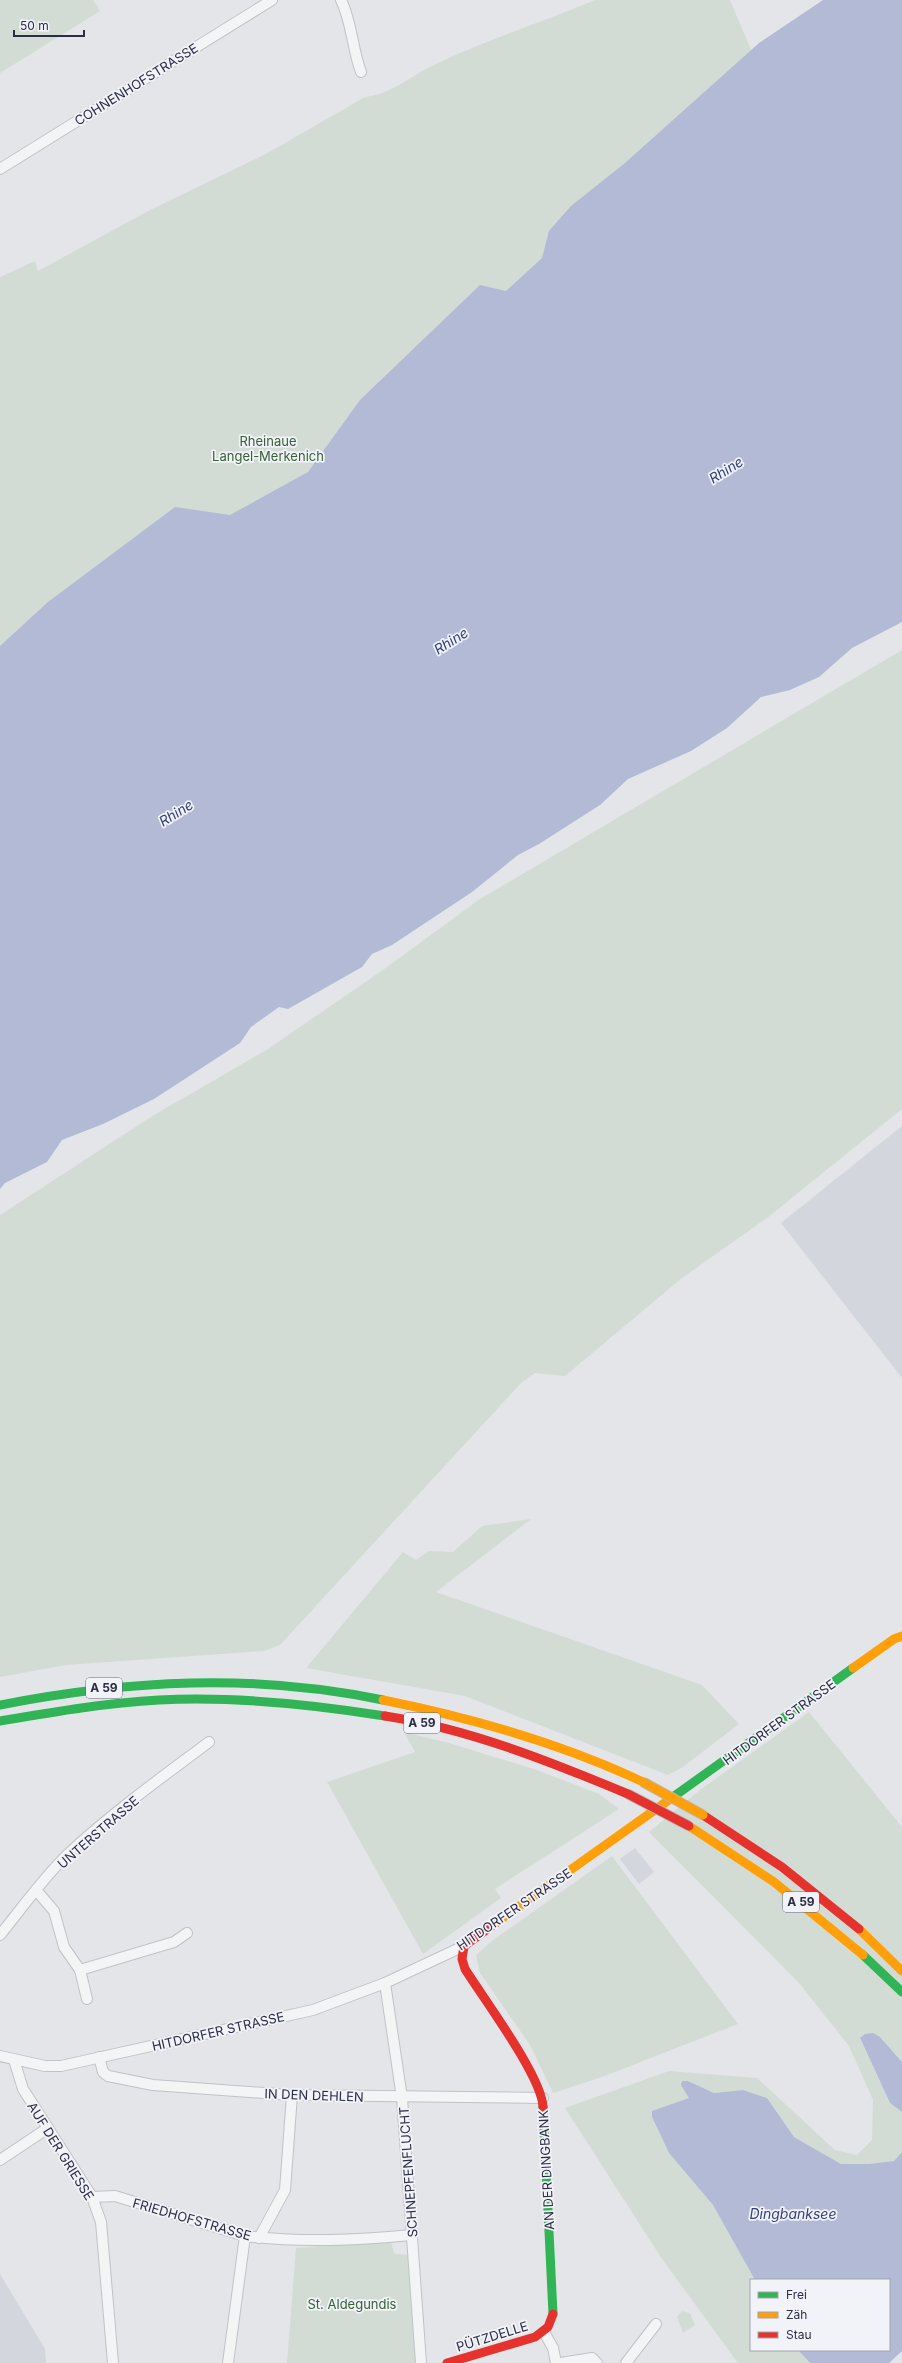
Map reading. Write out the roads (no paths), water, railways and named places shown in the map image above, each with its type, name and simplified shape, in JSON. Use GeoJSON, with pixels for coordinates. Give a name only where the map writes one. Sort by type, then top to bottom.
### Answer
{"type":"FeatureCollection","features":[{"type":"Feature","properties":{"kind":"main road","name":"HITDORFER STRASSE"},"geometry":{"type":"LineString","coordinates":[[464,1946],[894,1639],[902,1636]]}},
{"type":"Feature","properties":{"kind":"main road","name":"A 59"},"geometry":{"type":"LineString","coordinates":[[0,1705],[79,1691],[171,1683],[267,1684],[369,1696],[444,1712],[564,1748],[618,1769],[703,1815],[729,1830],[846,1916],[902,1971]]}},
{"type":"Feature","properties":{"kind":"main road","name":"A 59"},"geometry":{"type":"LineString","coordinates":[[0,1721],[39,1713],[146,1700],[248,1698],[315,1705],[393,1716],[472,1736],[558,1764],[628,1794],[689,1826],[723,1846],[798,1899],[902,1992]]}},
{"type":"Feature","properties":{"kind":"main road","name":"AN DER DINGBANK"},"geometry":{"type":"LineString","coordinates":[[464,1946],[462,1959],[465,1969],[531,2072],[542,2098],[554,2311],[553,2319],[544,2332]]}},
{"type":"Feature","properties":{"kind":"main road"},"geometry":{"type":"LineString","coordinates":[[881,1949],[902,1958]]}},
{"type":"Feature","properties":{"kind":"main road","name":"PÜTZDELLE"},"geometry":{"type":"LineString","coordinates":[[447,2363],[523,2341],[544,2332]]}},
{"type":"Feature","properties":{"kind":"street","name":"COHNENHOFSTRASSE"},"geometry":{"type":"LineString","coordinates":[[0,169],[272,0]]}},
{"type":"Feature","properties":{"kind":"street"},"geometry":{"type":"LineString","coordinates":[[341,0],[346,10],[356,60],[361,72]]}},
{"type":"Feature","properties":{"kind":"street","name":"UNTERSTRASSE"},"geometry":{"type":"LineString","coordinates":[[0,1936],[36,1890],[68,1854],[131,1801],[209,1742]]}},
{"type":"Feature","properties":{"kind":"street"},"geometry":{"type":"LineString","coordinates":[[36,1890],[54,1911],[64,1947],[80,1970],[87,1999]]}},
{"type":"Feature","properties":{"kind":"street"},"geometry":{"type":"LineString","coordinates":[[80,1970],[174,1942],[187,1933]]}},
{"type":"Feature","properties":{"kind":"street","name":"HITDORFER STRASSE"},"geometry":{"type":"LineString","coordinates":[[0,2056],[45,2066],[61,2066],[313,2010],[385,1983],[464,1946]]}},
{"type":"Feature","properties":{"kind":"street","name":"SCHNEPFENFLUCHT"},"geometry":{"type":"LineString","coordinates":[[385,1983],[402,2098],[420,2363]]}},
{"type":"Feature","properties":{"kind":"street","name":"IN DEN DEHLEN"},"geometry":{"type":"LineString","coordinates":[[99,2058],[103,2072],[108,2076],[153,2085],[292,2095],[402,2098],[542,2098]]}},
{"type":"Feature","properties":{"kind":"street","name":"AUF DER GRIESSE"},"geometry":{"type":"LineString","coordinates":[[14,2060],[23,2089],[92,2197],[100,2222],[113,2363]]}},
{"type":"Feature","properties":{"kind":"street"},"geometry":{"type":"LineString","coordinates":[[259,2238],[285,2190],[292,2095]]}},
{"type":"Feature","properties":{"kind":"street"},"geometry":{"type":"LineString","coordinates":[[0,2160],[48,2128]]}},
{"type":"Feature","properties":{"kind":"street","name":"FRIEDHOFSTRASSE"},"geometry":{"type":"LineString","coordinates":[[92,2197],[115,2196],[245,2236],[259,2238],[296,2241],[356,2240],[412,2235]]}},
{"type":"Feature","properties":{"kind":"street"},"geometry":{"type":"LineString","coordinates":[[228,2363],[245,2236]]}},
{"type":"Feature","properties":{"kind":"street"},"geometry":{"type":"LineString","coordinates":[[629,2359],[656,2324]]}},
{"type":"Feature","properties":{"kind":"street"},"geometry":{"type":"LineString","coordinates":[[544,2332],[553,2348],[556,2363]]}},
{"type":"Feature","properties":{"kind":"street"},"geometry":{"type":"LineString","coordinates":[[629,2359],[643,2355]]}},
{"type":"Feature","properties":{"kind":"street"},"geometry":{"type":"LineString","coordinates":[[561,2363],[592,2358],[597,2363]]}},
{"type":"Feature","properties":{"kind":"water","name":"Rhine"},"geometry":{"type":"Polygon","coordinates":[[[823,0],[902,0],[902,622],[852,648],[819,677],[790,690],[761,697],[727,728],[691,751],[628,779],[600,805],[539,844],[518,855],[472,892],[392,945],[372,954],[362,967],[288,1009],[279,1007],[251,1027],[240,1043],[154,1099],[103,1124],[62,1140],[47,1162],[5,1183],[0,1189],[0,646],[48,602],[175,507],[230,515],[308,472],[360,400],[480,285],[506,291],[542,258],[549,231],[571,206],[625,163],[759,43],[823,0]]]}},
{"type":"Feature","properties":{"kind":"water"},"geometry":{"type":"Polygon","coordinates":[[[873,2033],[880,2037],[902,2062],[902,2112],[890,2103],[860,2038],[865,2034],[873,2033]]]}},
{"type":"Feature","properties":{"kind":"water","name":"Dingbanksee"},"geometry":{"type":"Polygon","coordinates":[[[682,2081],[688,2081],[714,2093],[743,2090],[767,2098],[794,2137],[841,2164],[868,2164],[894,2161],[902,2152],[902,2351],[889,2363],[810,2363],[799,2351],[890,2351],[890,2279],[754,2279],[713,2205],[669,2153],[652,2117],[652,2111],[689,2098],[681,2085],[682,2081]]]}},
{"type":"Feature","properties":{"kind":"park label","name":"Rheinaue Langel-Merkenich"},"geometry":{"type":"Point","coordinates":[268,448]}},
{"type":"Feature","properties":{"kind":"park label","name":"St. Aldegundis"},"geometry":{"type":"Point","coordinates":[352,2304]}}]}
